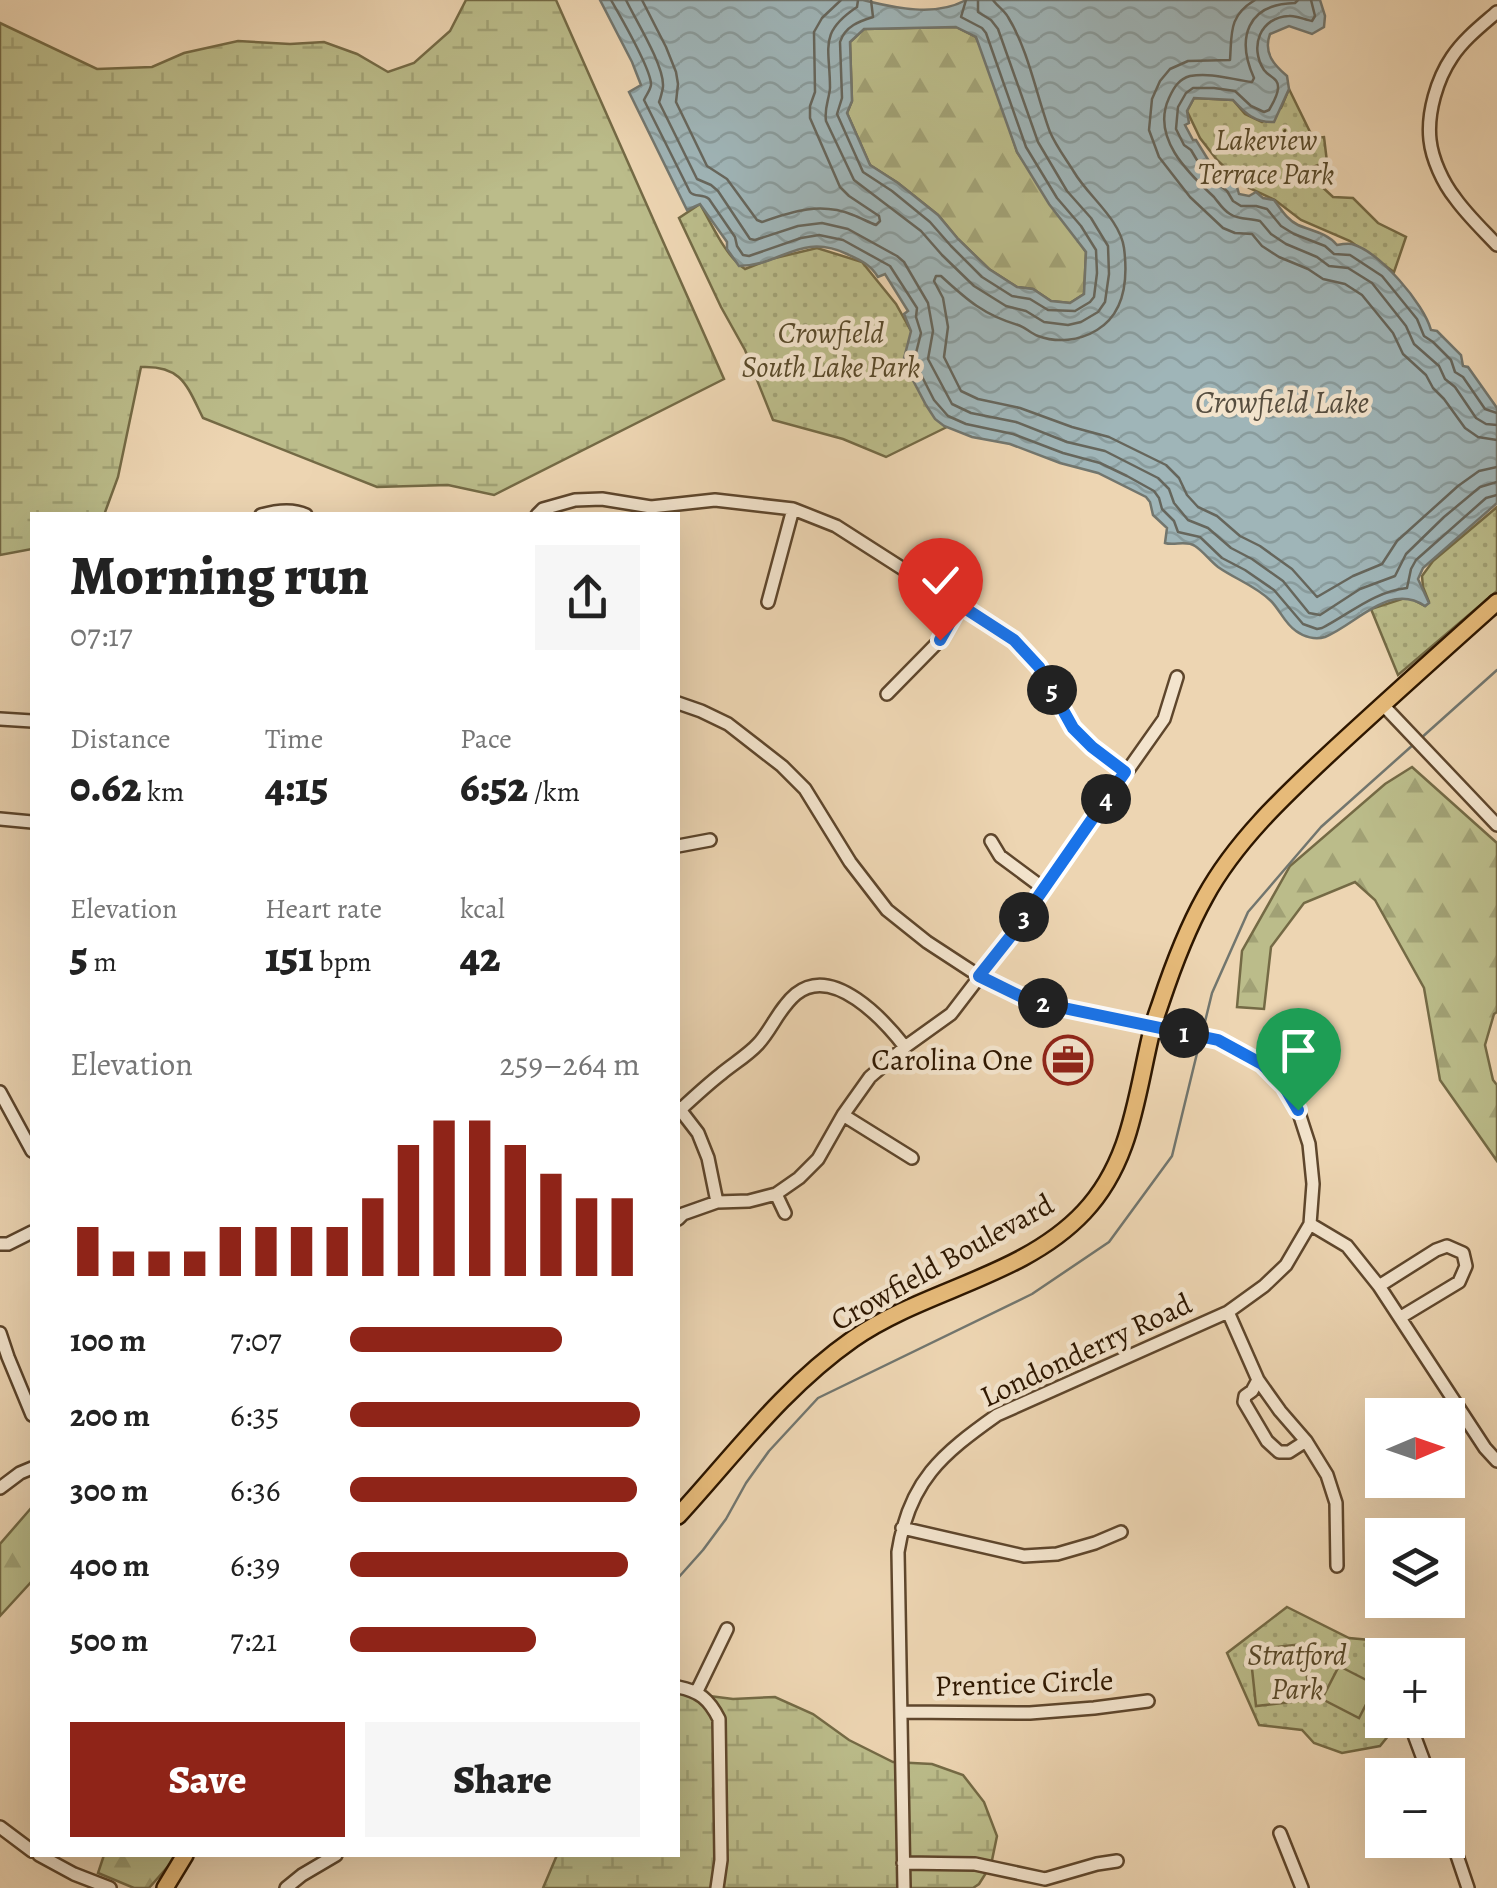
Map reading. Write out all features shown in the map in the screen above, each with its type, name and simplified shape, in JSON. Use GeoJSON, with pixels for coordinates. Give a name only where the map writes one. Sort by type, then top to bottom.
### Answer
{"type":"FeatureCollection","features":[{"type":"Feature","properties":{"kind":"main road","name":"Crowfield Boulevard"},"geometry":{"type":"LineString","coordinates":[[680,1514],[798,1383],[854,1338],[910,1306],[1002,1268],[1055,1238],[1084,1212],[1106,1183],[1124,1147],[1137,1107],[1152,1026],[1177,954],[1223,867],[1279,801],[1497,602]]}},
{"type":"Feature","properties":{"kind":"main road"},"geometry":{"type":"LineString","coordinates":[[165,1888],[184,1857]]}},
{"type":"Feature","properties":{"kind":"street"},"geometry":{"type":"LineString","coordinates":[[1497,12],[1452,56],[1433,104],[1430,140],[1454,197],[1497,245]]}},
{"type":"Feature","properties":{"kind":"street"},"geometry":{"type":"LineString","coordinates":[[540,512],[575,500],[602,499],[630,510],[715,500],[793,509],[836,526],[1014,640],[1039,667],[1073,728],[1125,772]]}},
{"type":"Feature","properties":{"kind":"street"},"geometry":{"type":"LineString","coordinates":[[768,602],[793,509]]}},
{"type":"Feature","properties":{"kind":"street"},"geometry":{"type":"LineString","coordinates":[[272,512],[303,512]]}},
{"type":"Feature","properties":{"kind":"street"},"geometry":{"type":"LineString","coordinates":[[886,694],[940,640],[960,605]]}},
{"type":"Feature","properties":{"kind":"street"},"geometry":{"type":"LineString","coordinates":[[680,1217],[717,1202],[776,1194],[818,1159],[870,1077],[951,1014],[1010,937],[1164,719],[1177,677]]}},
{"type":"Feature","properties":{"kind":"street"},"geometry":{"type":"LineString","coordinates":[[1382,704],[1497,825]]}},
{"type":"Feature","properties":{"kind":"street","name":"Londonderry Road"},"geometry":{"type":"LineString","coordinates":[[680,705],[728,724],[782,766],[805,789],[850,862],[887,910],[928,942],[979,976],[1030,1001],[1218,1040],[1262,1064],[1284,1086],[1298,1110],[1308,1144],[1314,1184],[1310,1224],[1286,1264],[1264,1286],[1228,1312],[997,1414],[936,1463],[920,1486],[902,1528],[898,1552],[904,1888]]}},
{"type":"Feature","properties":{"kind":"street"},"geometry":{"type":"LineString","coordinates":[[0,719],[30,722]]}},
{"type":"Feature","properties":{"kind":"street"},"geometry":{"type":"LineString","coordinates":[[0,819],[30,822]]}},
{"type":"Feature","properties":{"kind":"street"},"geometry":{"type":"LineString","coordinates":[[680,846],[710,840]]}},
{"type":"Feature","properties":{"kind":"street"},"geometry":{"type":"LineString","coordinates":[[991,841],[1000,856],[1043,888]]}},
{"type":"Feature","properties":{"kind":"street"},"geometry":{"type":"LineString","coordinates":[[680,1107],[760,1043],[799,991],[820,985],[857,999],[905,1047]]}},
{"type":"Feature","properties":{"kind":"street"},"geometry":{"type":"LineString","coordinates":[[1,1095],[30,1147]]}},
{"type":"Feature","properties":{"kind":"street"},"geometry":{"type":"LineString","coordinates":[[680,1109],[698,1133],[708,1158],[717,1202]]}},
{"type":"Feature","properties":{"kind":"street"},"geometry":{"type":"LineString","coordinates":[[843,1115],[912,1158]]}},
{"type":"Feature","properties":{"kind":"street"},"geometry":{"type":"LineString","coordinates":[[776,1194],[785,1213]]}},
{"type":"Feature","properties":{"kind":"street"},"geometry":{"type":"LineString","coordinates":[[1310,1224],[1346,1246],[1379,1286],[1497,1462]]}},
{"type":"Feature","properties":{"kind":"street"},"geometry":{"type":"LineString","coordinates":[[0,1244],[30,1233]]}},
{"type":"Feature","properties":{"kind":"street"},"geometry":{"type":"LineString","coordinates":[[1379,1286],[1436,1250],[1447,1246],[1463,1252],[1466,1266],[1460,1282],[1401,1317]]}},
{"type":"Feature","properties":{"kind":"street"},"geometry":{"type":"LineString","coordinates":[[1228,1312],[1258,1380],[1327,1475],[1336,1504],[1337,1566]]}},
{"type":"Feature","properties":{"kind":"street"},"geometry":{"type":"LineString","coordinates":[[0,1333],[4,1358],[30,1411]]}},
{"type":"Feature","properties":{"kind":"street"},"geometry":{"type":"LineString","coordinates":[[1258,1380],[1244,1402],[1267,1441],[1279,1452],[1290,1452],[1306,1441]]}},
{"type":"Feature","properties":{"kind":"street"},"geometry":{"type":"LineString","coordinates":[[0,1488],[30,1469]]}},
{"type":"Feature","properties":{"kind":"street"},"geometry":{"type":"LineString","coordinates":[[902,1528],[1024,1556],[1057,1554],[1121,1532]]}},
{"type":"Feature","properties":{"kind":"street"},"geometry":{"type":"LineString","coordinates":[[697,1691],[727,1628]]}},
{"type":"Feature","properties":{"kind":"street"},"geometry":{"type":"LineString","coordinates":[[680,1687],[697,1691],[719,1719],[721,1860],[717,1888]]}},
{"type":"Feature","properties":{"kind":"street","name":"Prentice Circle"},"geometry":{"type":"LineString","coordinates":[[902,1712],[1030,1713],[1148,1701]]}},
{"type":"Feature","properties":{"kind":"street"},"geometry":{"type":"LineString","coordinates":[[0,1827],[30,1849]]}},
{"type":"Feature","properties":{"kind":"street"},"geometry":{"type":"LineString","coordinates":[[1280,1832],[1302,1888]]}},
{"type":"Feature","properties":{"kind":"street"},"geometry":{"type":"LineString","coordinates":[[43,1857],[110,1888]]}},
{"type":"Feature","properties":{"kind":"street"},"geometry":{"type":"LineString","coordinates":[[286,1888],[332,1857]]}},
{"type":"Feature","properties":{"kind":"street"},"geometry":{"type":"LineString","coordinates":[[1458,1858],[1468,1888]]}},
{"type":"Feature","properties":{"kind":"street"},"geometry":{"type":"LineString","coordinates":[[903,1863],[975,1864],[1045,1879],[1117,1861]]}},
{"type":"Feature","properties":{"kind":"green space"},"geometry":{"type":"Polygon","coordinates":[[[466,0],[556,0],[724,379],[494,495],[448,485],[377,487],[203,418],[187,387],[174,374],[141,367],[118,477],[105,512],[30,512],[30,549],[0,555],[0,23],[97,69],[152,67],[184,53],[238,41],[324,42],[357,54],[388,72],[414,63],[450,31],[466,0]]]}},
{"type":"Feature","properties":{"kind":"green space"},"geometry":{"type":"Polygon","coordinates":[[[956,27],[976,37],[1017,152],[1086,252],[1084,294],[1070,303],[1051,301],[1033,289],[1017,287],[989,269],[938,215],[870,165],[847,113],[852,101],[850,42],[864,29],[956,27]]]}},
{"type":"Feature","properties":{"kind":"green space","name":"Lakeview Terrace Park"},"geometry":{"type":"Polygon","coordinates":[[[1289,89],[1313,138],[1324,137],[1327,162],[1304,170],[1333,197],[1353,198],[1378,223],[1406,237],[1394,272],[1350,241],[1301,220],[1275,200],[1245,186],[1217,160],[1200,138],[1187,111],[1194,98],[1233,100],[1245,114],[1262,122],[1281,108],[1289,89]]]}},
{"type":"Feature","properties":{"kind":"green space","name":"Crowfield South Lake Park"},"geometry":{"type":"Polygon","coordinates":[[[700,204],[725,248],[745,269],[817,248],[862,262],[896,304],[916,340],[951,425],[886,457],[843,439],[773,420],[745,350],[679,218],[700,204]]]}},
{"type":"Feature","properties":{"kind":"green space"},"geometry":{"type":"Polygon","coordinates":[[[1497,507],[1497,591],[1398,675],[1371,609],[1408,597],[1425,606],[1429,602],[1422,576],[1433,561],[1497,507]]]}},
{"type":"Feature","properties":{"kind":"green space"},"geometry":{"type":"Polygon","coordinates":[[[1412,767],[1497,843],[1497,1012],[1485,1045],[1497,1085],[1497,1161],[1440,1080],[1424,988],[1375,900],[1355,882],[1304,903],[1271,947],[1264,1009],[1237,1007],[1242,951],[1290,866],[1385,784],[1412,767]]]}},
{"type":"Feature","properties":{"kind":"green space"},"geometry":{"type":"Polygon","coordinates":[[[30,1509],[30,1583],[0,1616],[0,1544],[30,1509]]]}},
{"type":"Feature","properties":{"kind":"green space","name":"Stratford Park"},"geometry":{"type":"Polygon","coordinates":[[[1287,1607],[1349,1638],[1365,1640],[1365,1738],[1386,1738],[1380,1746],[1342,1753],[1314,1743],[1302,1730],[1259,1725],[1227,1653],[1287,1607]]]}},
{"type":"Feature","properties":{"kind":"green space"},"geometry":{"type":"Polygon","coordinates":[[[1304,1644],[1309,1700],[1256,1706],[1250,1650],[1304,1644]]]}},
{"type":"Feature","properties":{"kind":"green space"},"geometry":{"type":"Polygon","coordinates":[[[1339,1666],[1365,1679],[1365,1706],[1359,1718],[1322,1699],[1339,1666]]]}},
{"type":"Feature","properties":{"kind":"green space"},"geometry":{"type":"Polygon","coordinates":[[[680,1692],[733,1699],[775,1697],[813,1714],[849,1740],[893,1762],[932,1764],[963,1775],[984,1802],[997,1836],[991,1865],[973,1888],[543,1888],[556,1857],[680,1857],[680,1692]]]}},
{"type":"Feature","properties":{"kind":"green space"},"geometry":{"type":"Polygon","coordinates":[[[103,1857],[176,1857],[149,1888],[134,1888],[98,1873],[103,1857]]]}},
{"type":"Feature","properties":{"kind":"water","name":"Crowfield Lake"},"geometry":{"type":"Polygon","coordinates":[[[600,0],[863,0],[929,10],[966,0],[1320,0],[1324,27],[1312,34],[1289,26],[1270,34],[1269,53],[1287,76],[1289,89],[1274,122],[1251,116],[1233,100],[1194,98],[1187,111],[1189,123],[1185,125],[1212,166],[1237,187],[1239,194],[1249,196],[1256,192],[1274,200],[1298,225],[1337,245],[1363,249],[1410,293],[1431,330],[1437,331],[1461,355],[1463,366],[1468,367],[1497,408],[1497,503],[1423,568],[1418,579],[1429,603],[1425,606],[1412,600],[1386,602],[1325,637],[1302,635],[1265,596],[1218,567],[1195,546],[1165,543],[1167,528],[1153,515],[1146,497],[1098,473],[1010,444],[972,437],[935,419],[902,366],[911,331],[904,314],[908,311],[885,274],[878,277],[856,258],[831,248],[816,247],[739,266],[700,204],[687,210],[629,92],[641,85],[600,0]],[[956,27],[864,29],[850,42],[852,101],[847,113],[870,165],[938,215],[989,269],[1017,287],[1033,289],[1051,301],[1070,303],[1084,294],[1086,252],[1049,204],[1017,152],[976,37],[956,27]]]}},
{"type":"Feature","properties":{"kind":"waterway"},"geometry":{"type":"LineString","coordinates":[[1420,739],[1497,670]]}},
{"type":"Feature","properties":{"kind":"waterway"},"geometry":{"type":"LineString","coordinates":[[1202,1034],[1212,993],[1248,912],[1321,827],[1414,744]]}},
{"type":"Feature","properties":{"kind":"waterway"},"geometry":{"type":"LineString","coordinates":[[680,1576],[726,1519],[769,1451],[818,1398],[1032,1294],[1109,1242],[1172,1156],[1200,1041]]}},
{"type":"Feature","properties":{"kind":"place","name":"Carolina One"},"geometry":{"type":"Point","coordinates":[1068,1060]}},
{"type":"Feature","properties":{"kind":"route"},"geometry":{"type":"LineString","coordinates":[[940,640],[960,605],[1014,640],[1039,667],[1073,728],[1125,772],[979,976],[1030,1001],[1218,1040],[1262,1064],[1284,1086],[1298,1110]]}}]}
